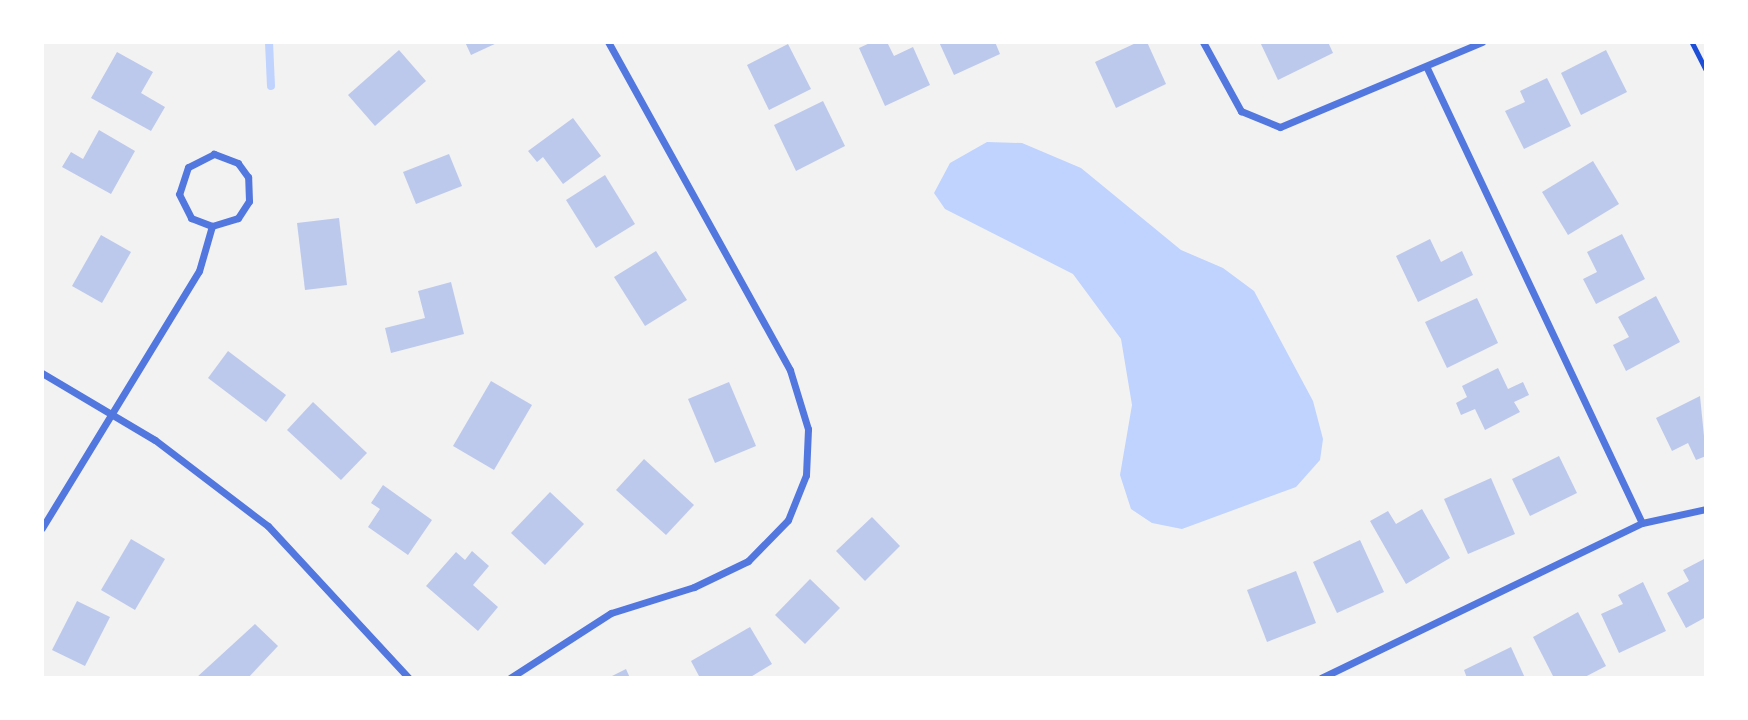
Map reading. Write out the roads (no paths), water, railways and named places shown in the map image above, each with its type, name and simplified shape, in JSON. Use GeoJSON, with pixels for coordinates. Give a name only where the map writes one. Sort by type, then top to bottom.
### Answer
{"type":"FeatureCollection","features":[{"type":"Feature","properties":{"kind":"street"},"geometry":{"type":"LineString","coordinates":[[510,678],[611,613],[705,583],[748,561],[788,520],[806,475],[808,429],[790,370],[608,42]]}},
{"type":"Feature","properties":{"kind":"street"},"geometry":{"type":"LineString","coordinates":[[1203,42],[1241,111],[1280,127],[1427,68],[1482,42]]}},
{"type":"Feature","properties":{"kind":"street"},"geometry":{"type":"LineString","coordinates":[[1427,68],[1642,523]]}},
{"type":"Feature","properties":{"kind":"street"},"geometry":{"type":"LineString","coordinates":[[214,154],[238,163],[250,188],[238,218],[212,226],[191,218],[179,194],[188,167],[214,154]]}},
{"type":"Feature","properties":{"kind":"street"},"geometry":{"type":"LineString","coordinates":[[42,528],[199,271],[212,226]]}},
{"type":"Feature","properties":{"kind":"street"},"geometry":{"type":"LineString","coordinates":[[42,373],[112,413],[268,526],[409,678]]}},
{"type":"Feature","properties":{"kind":"street"},"geometry":{"type":"LineString","coordinates":[[1321,678],[1642,523],[1706,509]]}},
{"type":"Feature","properties":{"kind":"water"},"geometry":{"type":"Polygon","coordinates":[[[987,142],[1022,143],[1081,168],[1181,250],[1223,268],[1254,291],[1313,401],[1323,439],[1320,460],[1296,487],[1182,529],[1152,523],[1131,509],[1120,475],[1132,405],[1121,339],[1073,274],[945,209],[934,193],[950,163],[987,142]]]}},
{"type":"Feature","properties":{"kind":"waterway"},"geometry":{"type":"LineString","coordinates":[[269,42],[271,86]]}}]}
